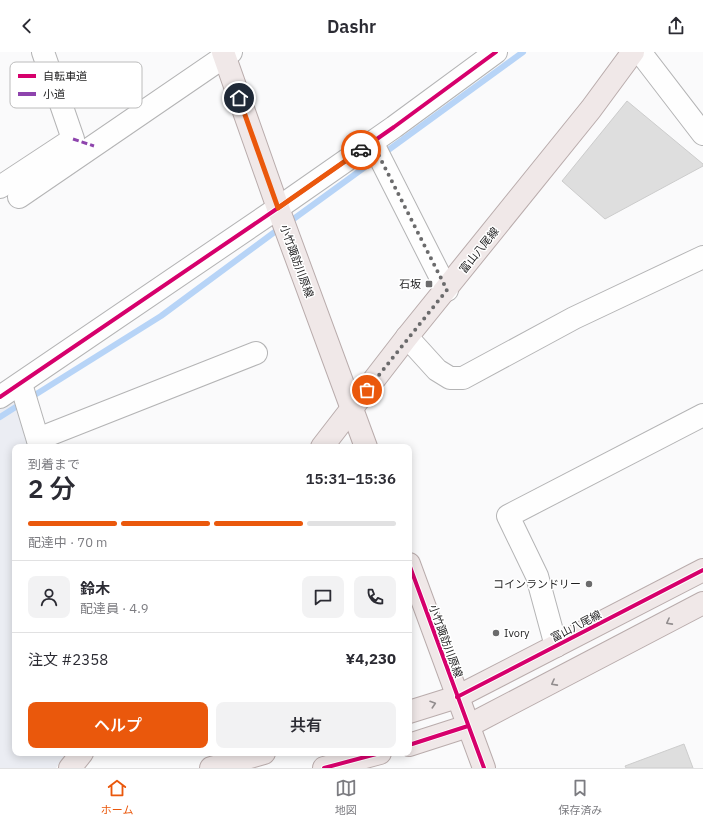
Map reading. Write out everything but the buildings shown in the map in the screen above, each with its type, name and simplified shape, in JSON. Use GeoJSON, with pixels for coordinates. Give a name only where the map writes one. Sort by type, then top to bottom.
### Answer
{"type":"FeatureCollection","features":[{"type":"Feature","properties":{"kind":"main road","name":"富山八尾線"},"geometry":{"type":"LineString","coordinates":[[324,444],[407,337],[447,290],[591,109],[633,52]]}},
{"type":"Feature","properties":{"kind":"main road","name":"小竹諏訪川原線"},"geometry":{"type":"LineString","coordinates":[[226,54],[278,208],[365,444]]}},
{"type":"Feature","properties":{"kind":"main road","name":"富山八尾線"},"geometry":{"type":"LineString","coordinates":[[412,711],[457,696],[703,570]]}},
{"type":"Feature","properties":{"kind":"main road","name":"小竹諏訪川原線"},"geometry":{"type":"LineString","coordinates":[[412,572],[484,768]]}},
{"type":"Feature","properties":{"kind":"main road"},"geometry":{"type":"LineString","coordinates":[[412,744],[468,726],[703,604]]}},
{"type":"Feature","properties":{"kind":"main road"},"geometry":{"type":"LineString","coordinates":[[70,768],[80,756]]}},
{"type":"Feature","properties":{"kind":"main road"},"geometry":{"type":"LineString","coordinates":[[211,768],[253,756]]}},
{"type":"Feature","properties":{"kind":"main road"},"geometry":{"type":"LineString","coordinates":[[324,768],[369,756]]}},
{"type":"Feature","properties":{"kind":"street"},"geometry":{"type":"LineString","coordinates":[[43,52],[46,62]]}},
{"type":"Feature","properties":{"kind":"street"},"geometry":{"type":"LineString","coordinates":[[0,396],[20,384],[278,208],[496,52]]}},
{"type":"Feature","properties":{"kind":"street"},"geometry":{"type":"LineString","coordinates":[[640,52],[703,134]]}},
{"type":"Feature","properties":{"kind":"street"},"geometry":{"type":"LineString","coordinates":[[19,197],[226,54]]}},
{"type":"Feature","properties":{"kind":"street"},"geometry":{"type":"LineString","coordinates":[[0,187],[73,139],[62,108]]}},
{"type":"Feature","properties":{"kind":"street"},"geometry":{"type":"LineString","coordinates":[[372,142],[447,290]]}},
{"type":"Feature","properties":{"kind":"street"},"geometry":{"type":"LineString","coordinates":[[407,337],[437,370],[450,378],[463,378],[574,318],[703,256]]}},
{"type":"Feature","properties":{"kind":"street"},"geometry":{"type":"LineString","coordinates":[[20,384],[39,443],[256,353]]}},
{"type":"Feature","properties":{"kind":"street"},"geometry":{"type":"LineString","coordinates":[[556,646],[537,576],[508,516],[703,415]]}},
{"type":"Feature","properties":{"kind":"shaded area"},"geometry":{"type":"Polygon","coordinates":[[[10,398],[24,410],[33,444],[12,444],[12,756],[65,756],[56,768],[0,768],[0,404],[10,398]]]}},
{"type":"Feature","properties":{"kind":"waterway"},"geometry":{"type":"LineString","coordinates":[[288,223],[523,52]]}},
{"type":"Feature","properties":{"kind":"waterway"},"geometry":{"type":"LineString","coordinates":[[30,398],[161,316],[280,228]]}},
{"type":"Feature","properties":{"kind":"waterway"},"geometry":{"type":"LineString","coordinates":[[0,417],[22,403]]}},
{"type":"Feature","properties":{"kind":"marked path"},"geometry":{"type":"LineString","coordinates":[[73,139],[94,146]]}},
{"type":"Feature","properties":{"kind":"cycle path"},"geometry":{"type":"LineString","coordinates":[[0,397],[278,208],[394,127],[496,52]]}},
{"type":"Feature","properties":{"kind":"cycle path"},"geometry":{"type":"LineString","coordinates":[[457,697],[703,570]]}},
{"type":"Feature","properties":{"kind":"cycle path"},"geometry":{"type":"LineString","coordinates":[[412,572],[484,768]]}},
{"type":"Feature","properties":{"kind":"cycle path"},"geometry":{"type":"LineString","coordinates":[[412,744],[468,726]]}},
{"type":"Feature","properties":{"kind":"cycle path"},"geometry":{"type":"LineString","coordinates":[[324,768],[369,756]]}},
{"type":"Feature","properties":{"kind":"way so far"},"geometry":{"type":"LineString","coordinates":[[361,150],[372,142],[447,290],[407,337],[367,390]]}},
{"type":"Feature","properties":{"kind":"place","name":"石坂"},"geometry":{"type":"Point","coordinates":[429,284]}},
{"type":"Feature","properties":{"kind":"place","name":"コインランドリー"},"geometry":{"type":"Point","coordinates":[589,584]}},
{"type":"Feature","properties":{"kind":"place","name":"Ivory"},"geometry":{"type":"Point","coordinates":[496,633]}},
{"type":"Feature","properties":{"kind":"route"},"geometry":{"type":"LineString","coordinates":[[239,98],[278,208],[361,150]]}}]}
